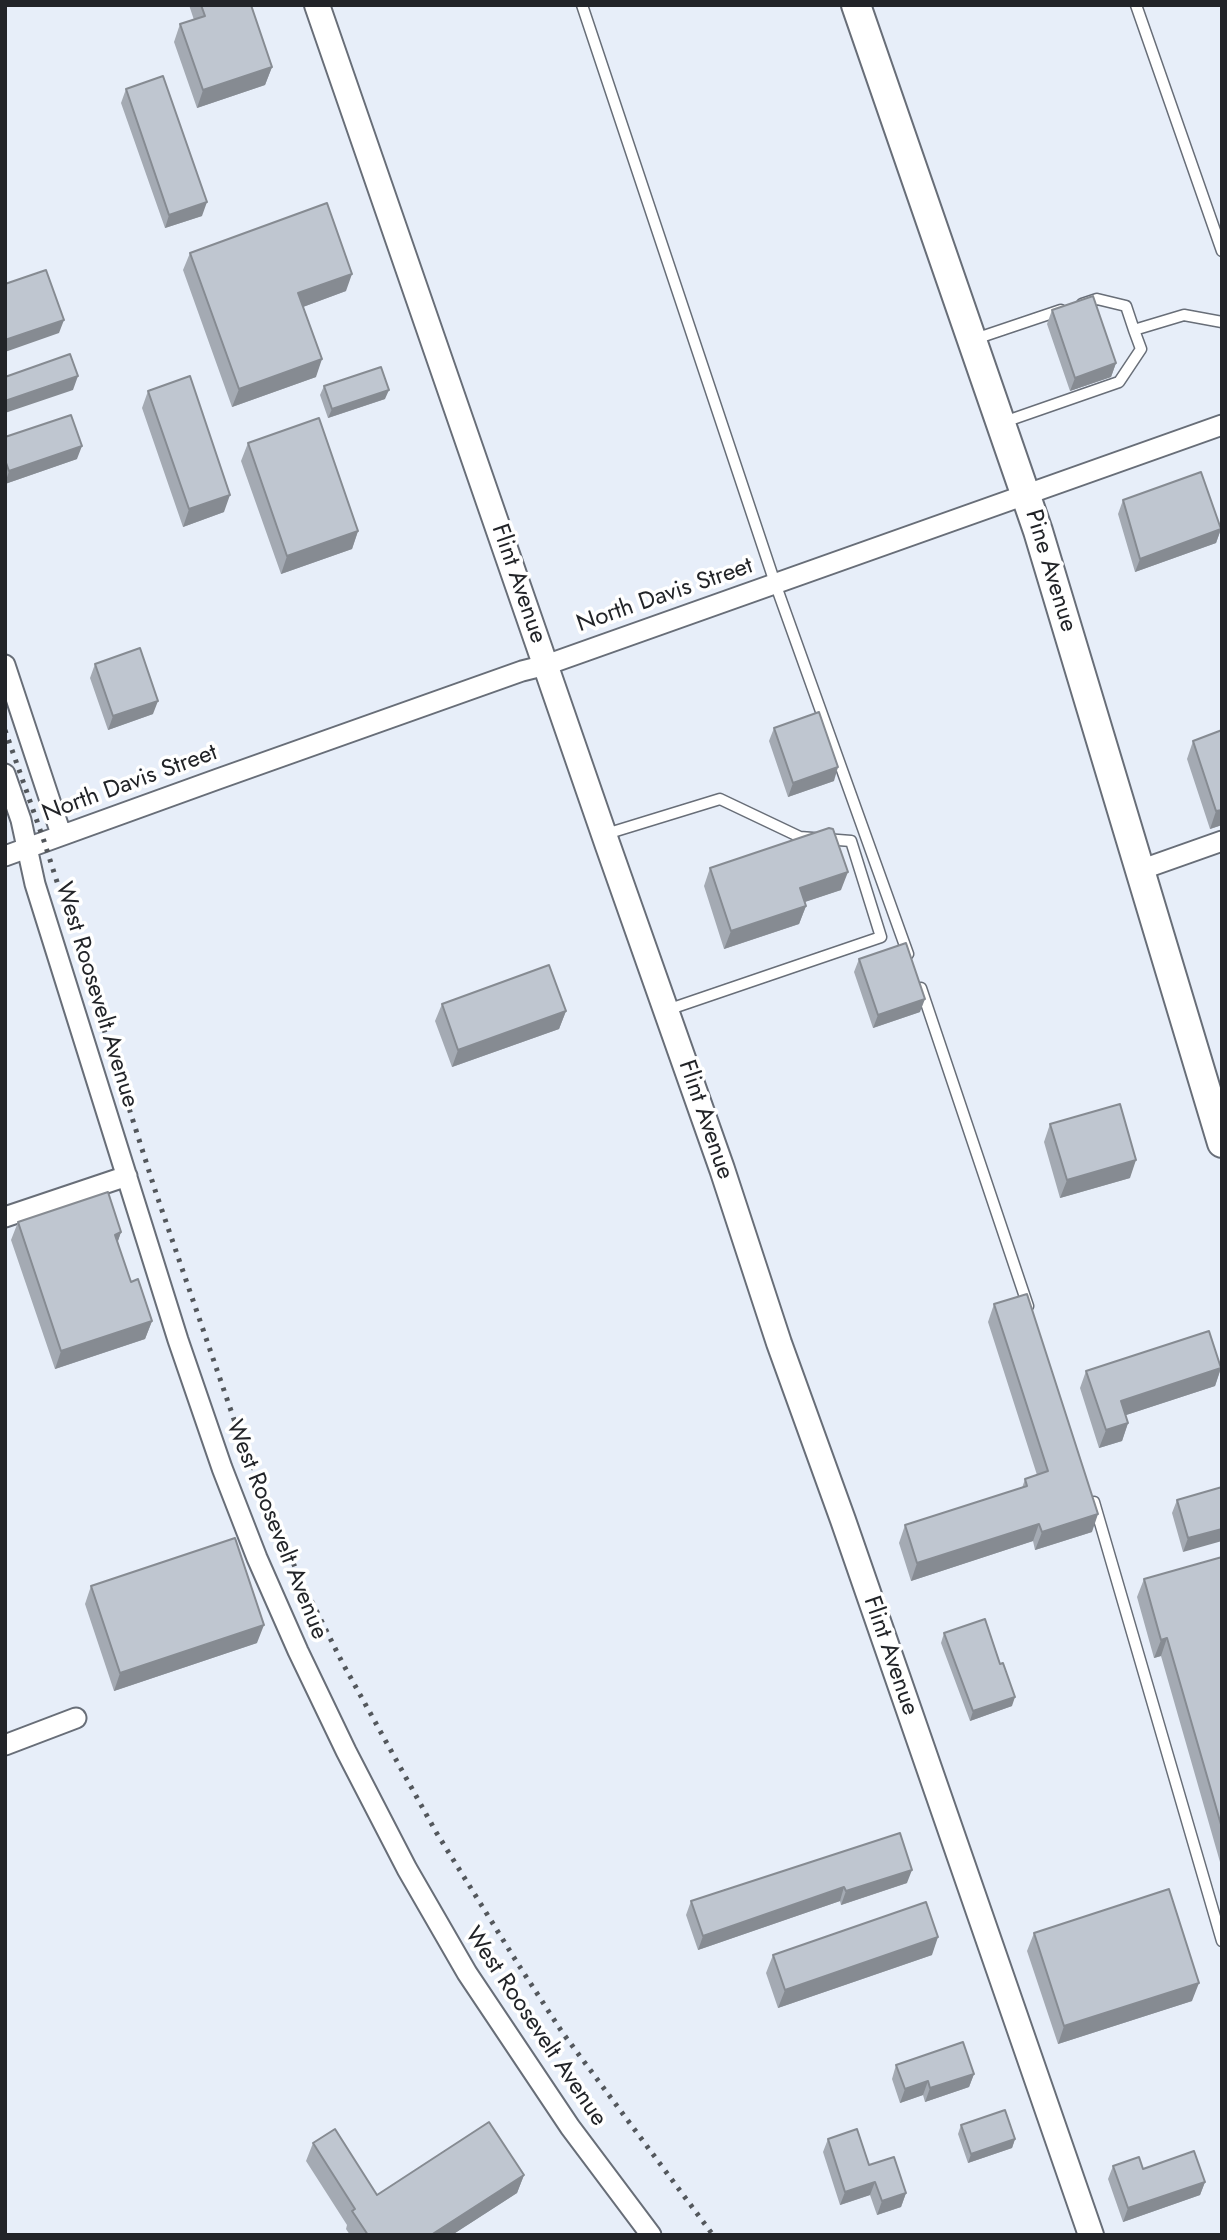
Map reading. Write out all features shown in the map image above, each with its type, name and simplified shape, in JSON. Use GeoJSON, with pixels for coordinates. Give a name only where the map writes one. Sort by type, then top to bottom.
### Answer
{"type":"FeatureCollection","features":[{"type":"Feature","properties":{"kind":"main road","name":"Pine Avenue"},"geometry":{"type":"LineString","coordinates":[[856,5],[1027,495],[1222,1143]]}},
{"type":"Feature","properties":{"kind":"street","name":"Flint Avenue"},"geometry":{"type":"LineString","coordinates":[[317,5],[722,1168],[779,1343],[1091,2235]]}},
{"type":"Feature","properties":{"kind":"street","name":"North Davis Street"},"geometry":{"type":"LineString","coordinates":[[5,856],[1222,425]]}},
{"type":"Feature","properties":{"kind":"street"},"geometry":{"type":"LineString","coordinates":[[5,665],[61,834]]}},
{"type":"Feature","properties":{"kind":"street","name":"West Roosevelt Avenue"},"geometry":{"type":"LineString","coordinates":[[5,774],[21,820],[35,884],[178,1340],[222,1468],[293,1640],[407,1869],[467,1973],[570,2127],[651,2235]]}},
{"type":"Feature","properties":{"kind":"street"},"geometry":{"type":"LineString","coordinates":[[1140,870],[1222,841]]}},
{"type":"Feature","properties":{"kind":"street"},"geometry":{"type":"LineString","coordinates":[[5,1217],[127,1176]]}},
{"type":"Feature","properties":{"kind":"street"},"geometry":{"type":"LineString","coordinates":[[5,1745],[76,1718]]}},
{"type":"Feature","properties":{"kind":"lane"},"geometry":{"type":"LineString","coordinates":[[582,5],[775,583],[910,959]]}},
{"type":"Feature","properties":{"kind":"lane"},"geometry":{"type":"LineString","coordinates":[[1137,6],[1222,251]]}},
{"type":"Feature","properties":{"kind":"lane"},"geometry":{"type":"LineString","coordinates":[[972,340],[1097,299],[1126,306],[1141,349],[1119,382],[1000,424]]}},
{"type":"Feature","properties":{"kind":"lane"},"geometry":{"type":"LineString","coordinates":[[1134,330],[1184,315],[1222,322]]}},
{"type":"Feature","properties":{"kind":"lane"},"geometry":{"type":"LineString","coordinates":[[604,835],[720,799],[800,837],[851,841],[881,937],[666,1010]]}},
{"type":"Feature","properties":{"kind":"lane"},"geometry":{"type":"LineString","coordinates":[[915,972],[1034,1322]]}},
{"type":"Feature","properties":{"kind":"lane"},"geometry":{"type":"LineString","coordinates":[[1090,1491],[1222,1941]]}},
{"type":"Feature","properties":{"kind":"building"},"geometry":{"type":"Polygon","coordinates":[[[201,5],[251,5],[272,67],[203,90],[180,24],[205,16],[201,5]]]}},
{"type":"Feature","properties":{"kind":"building"},"geometry":{"type":"Polygon","coordinates":[[[163,76],[207,202],[169,215],[126,89],[163,76]]]}},
{"type":"Feature","properties":{"kind":"building"},"geometry":{"type":"Polygon","coordinates":[[[327,203],[352,274],[298,293],[322,359],[239,389],[190,253],[327,203]]]}},
{"type":"Feature","properties":{"kind":"building"},"geometry":{"type":"Polygon","coordinates":[[[46,270],[64,320],[5,340],[5,284],[46,270]]]}},
{"type":"Feature","properties":{"kind":"building"},"geometry":{"type":"Polygon","coordinates":[[[1093,296],[1116,363],[1075,378],[1052,310],[1093,296]]]}},
{"type":"Feature","properties":{"kind":"building"},"geometry":{"type":"Polygon","coordinates":[[[70,354],[78,376],[5,401],[5,377],[70,354]]]}},
{"type":"Feature","properties":{"kind":"building"},"geometry":{"type":"Polygon","coordinates":[[[381,367],[389,390],[332,409],[324,386],[381,367]]]}},
{"type":"Feature","properties":{"kind":"building"},"geometry":{"type":"Polygon","coordinates":[[[190,376],[230,495],[189,509],[148,391],[190,376]]]}},
{"type":"Feature","properties":{"kind":"building"},"geometry":{"type":"Polygon","coordinates":[[[71,415],[82,446],[9,471],[5,460],[5,437],[71,415]]]}},
{"type":"Feature","properties":{"kind":"building"},"geometry":{"type":"Polygon","coordinates":[[[319,418],[358,531],[287,556],[248,443],[319,418]]]}},
{"type":"Feature","properties":{"kind":"building"},"geometry":{"type":"Polygon","coordinates":[[[1201,472],[1221,529],[1140,559],[1123,500],[1201,472]]]}},
{"type":"Feature","properties":{"kind":"building"},"geometry":{"type":"Polygon","coordinates":[[[140,648],[158,701],[113,716],[95,664],[140,648]]]}},
{"type":"Feature","properties":{"kind":"building"},"geometry":{"type":"Polygon","coordinates":[[[819,712],[838,767],[793,783],[774,728],[819,712]]]}},
{"type":"Feature","properties":{"kind":"building"},"geometry":{"type":"Polygon","coordinates":[[[1222,730],[1222,810],[1216,811],[1193,741],[1222,730]]]}},
{"type":"Feature","properties":{"kind":"building"},"geometry":{"type":"Polygon","coordinates":[[[829,828],[833,829],[848,872],[800,888],[806,906],[731,931],[710,868],[829,828]]]}},
{"type":"Feature","properties":{"kind":"building"},"geometry":{"type":"Polygon","coordinates":[[[906,943],[925,999],[878,1015],[859,959],[906,943]]]}},
{"type":"Feature","properties":{"kind":"building"},"geometry":{"type":"Polygon","coordinates":[[[549,965],[566,1011],[458,1050],[442,1004],[549,965]]]}},
{"type":"Feature","properties":{"kind":"building"},"geometry":{"type":"Polygon","coordinates":[[[1120,1104],[1136,1160],[1067,1180],[1050,1124],[1120,1104]]]}},
{"type":"Feature","properties":{"kind":"building"},"geometry":{"type":"Polygon","coordinates":[[[108,1192],[121,1232],[115,1235],[131,1282],[138,1279],[152,1321],[61,1351],[18,1222],[108,1192]]]}},
{"type":"Feature","properties":{"kind":"building"},"geometry":{"type":"Polygon","coordinates":[[[1027,1294],[1098,1514],[1042,1532],[1039,1524],[917,1563],[905,1525],[1027,1486],[1025,1479],[1048,1471],[994,1304],[1027,1294]]]}},
{"type":"Feature","properties":{"kind":"building"},"geometry":{"type":"Polygon","coordinates":[[[1209,1331],[1221,1368],[1121,1401],[1128,1423],[1106,1430],[1086,1371],[1209,1331]]]}},
{"type":"Feature","properties":{"kind":"building"},"geometry":{"type":"Polygon","coordinates":[[[1222,1487],[1222,1529],[1188,1538],[1177,1500],[1222,1487]]]}},
{"type":"Feature","properties":{"kind":"building"},"geometry":{"type":"Polygon","coordinates":[[[235,1538],[264,1625],[120,1673],[91,1586],[235,1538]]]}},
{"type":"Feature","properties":{"kind":"building"},"geometry":{"type":"Polygon","coordinates":[[[1222,1557],[1222,1828],[1167,1638],[1161,1640],[1144,1579],[1222,1557]]]}},
{"type":"Feature","properties":{"kind":"building"},"geometry":{"type":"Polygon","coordinates":[[[985,1619],[1000,1664],[1003,1663],[1015,1697],[973,1711],[944,1633],[985,1619]]]}},
{"type":"Feature","properties":{"kind":"building"},"geometry":{"type":"Polygon","coordinates":[[[900,1833],[912,1870],[846,1891],[844,1887],[703,1936],[691,1901],[900,1833]]]}},
{"type":"Feature","properties":{"kind":"building"},"geometry":{"type":"Polygon","coordinates":[[[1169,1889],[1199,1983],[1064,2026],[1034,1933],[1169,1889]]]}},
{"type":"Feature","properties":{"kind":"building"},"geometry":{"type":"Polygon","coordinates":[[[926,1902],[938,1937],[785,1990],[773,1955],[926,1902]]]}},
{"type":"Feature","properties":{"kind":"building"},"geometry":{"type":"Polygon","coordinates":[[[963,2042],[974,2074],[930,2088],[928,2081],[905,2089],[896,2065],[963,2042]]]}},
{"type":"Feature","properties":{"kind":"building"},"geometry":{"type":"Polygon","coordinates":[[[1005,2110],[1015,2139],[971,2154],[961,2125],[1005,2110]]]}},
{"type":"Feature","properties":{"kind":"building"},"geometry":{"type":"Polygon","coordinates":[[[489,2122],[524,2175],[431,2235],[368,2235],[352,2211],[355,2209],[313,2143],[335,2129],[377,2195],[489,2122]]]}},
{"type":"Feature","properties":{"kind":"building"},"geometry":{"type":"Polygon","coordinates":[[[857,2129],[869,2165],[894,2157],[906,2193],[882,2201],[875,2182],[845,2192],[828,2139],[857,2129]]]}},
{"type":"Feature","properties":{"kind":"building"},"geometry":{"type":"Polygon","coordinates":[[[1194,2151],[1205,2182],[1128,2208],[1113,2166],[1139,2157],[1143,2169],[1194,2151]]]}},
{"type":"Feature","properties":{"kind":"railway"},"geometry":{"type":"LineString","coordinates":[[5,730],[44,841],[156,1193],[238,1431],[297,1572],[342,1662],[436,1832],[518,1964],[562,2032],[713,2235]]}}]}
